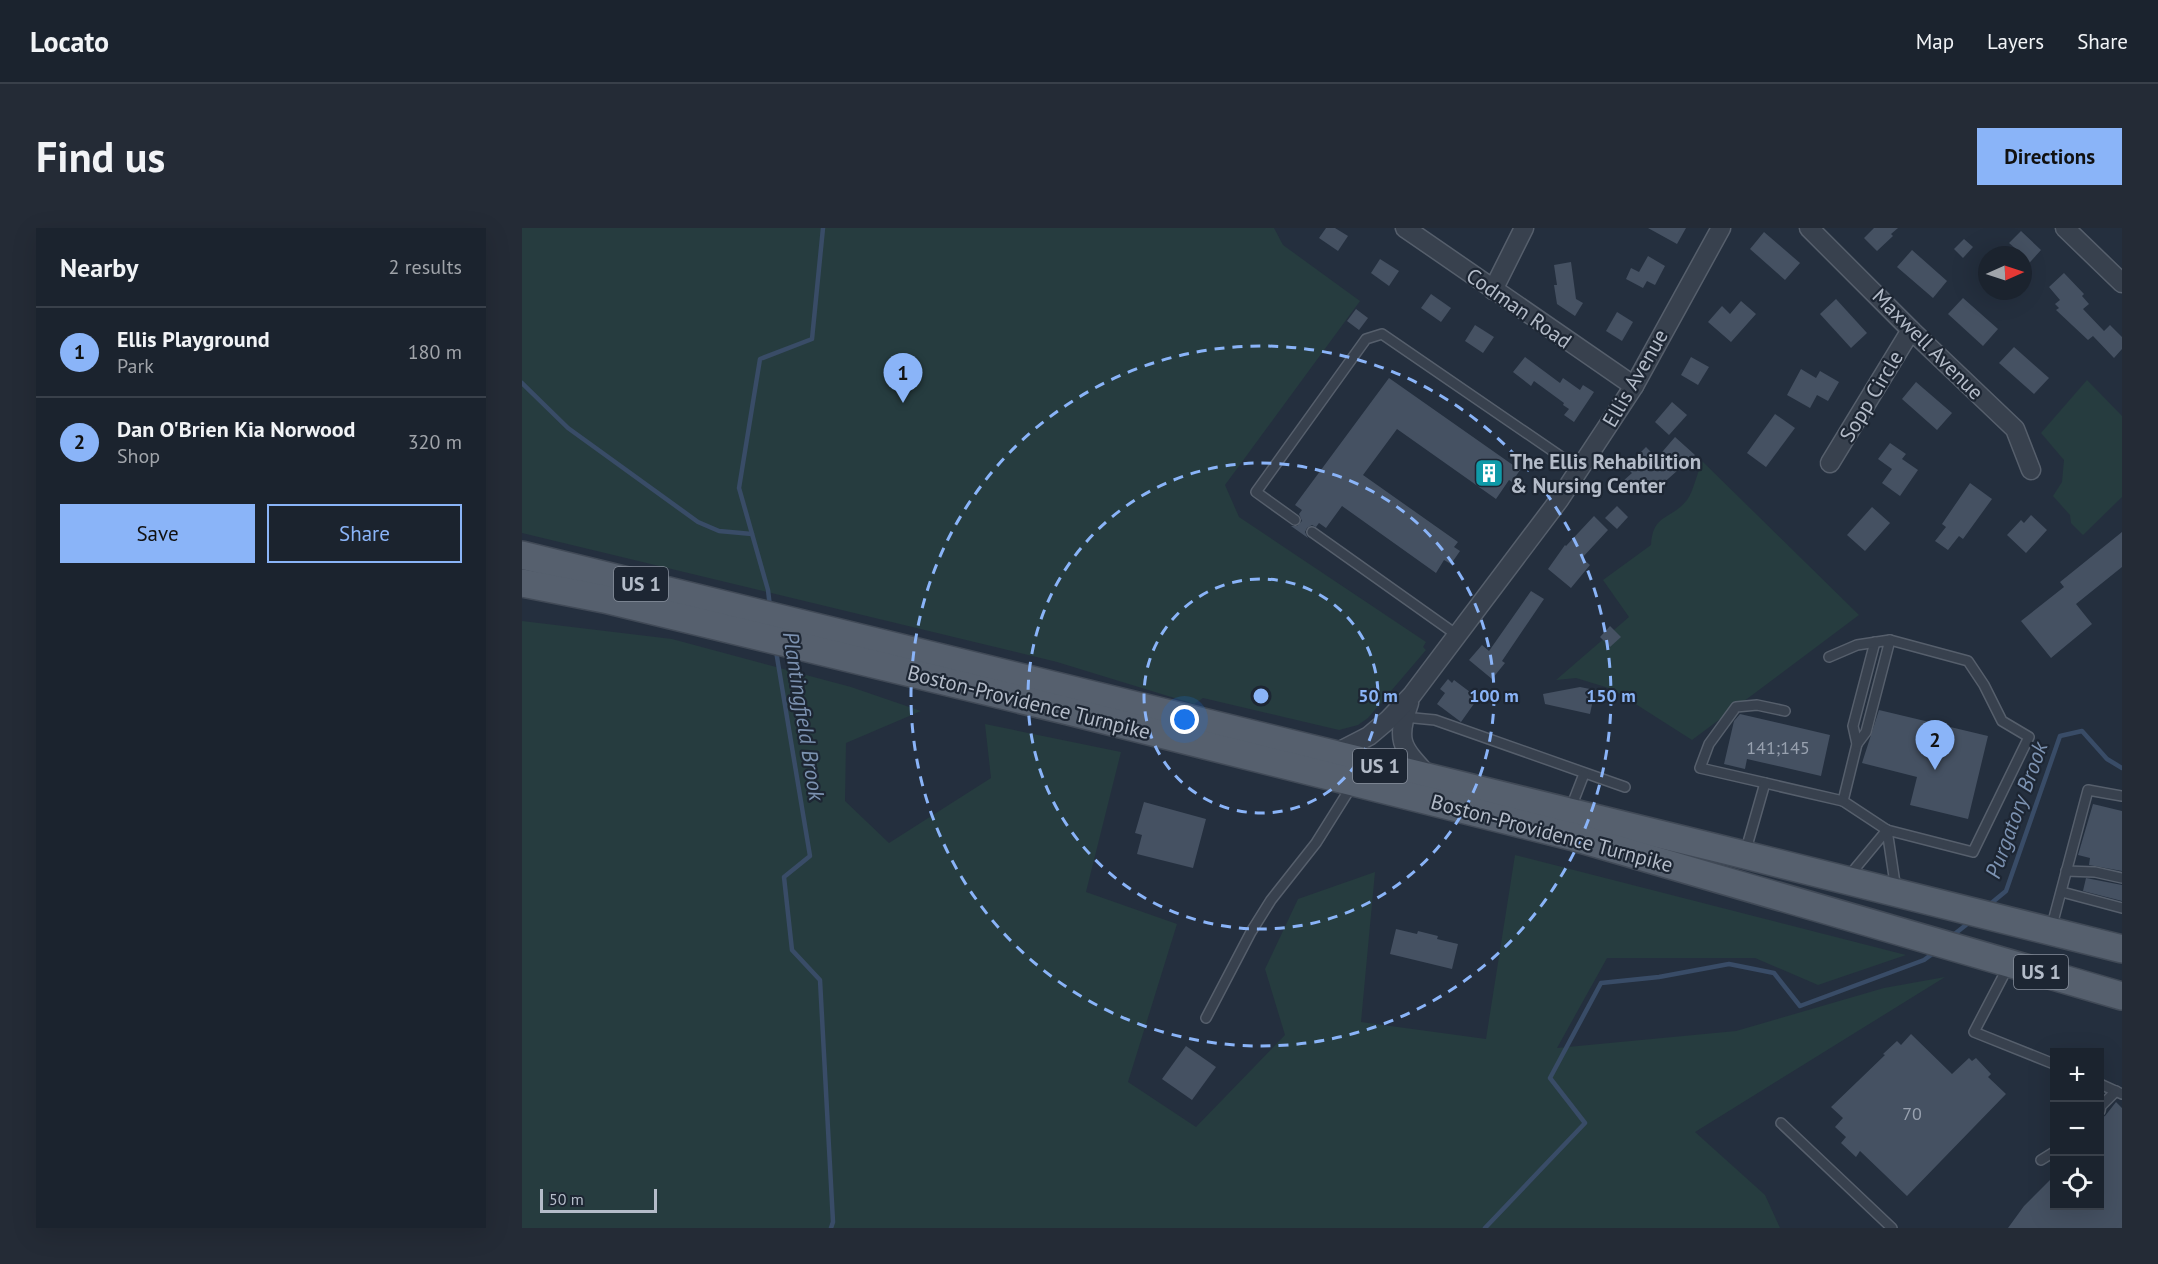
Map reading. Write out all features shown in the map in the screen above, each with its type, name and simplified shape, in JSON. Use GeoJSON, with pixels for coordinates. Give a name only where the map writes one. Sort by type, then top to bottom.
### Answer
{"type":"FeatureCollection","features":[{"type":"Feature","properties":{"kind":"main road","name":"Boston-Providence Turnpike"},"geometry":{"type":"LineString","coordinates":[[522,555],[760,625],[1334,754],[2122,949]]}},
{"type":"Feature","properties":{"kind":"main road","name":"Boston-Providence Turnpike"},"geometry":{"type":"LineString","coordinates":[[522,583],[760,625]]}},
{"type":"Feature","properties":{"kind":"main road","name":"Boston-Providence Turnpike"},"geometry":{"type":"LineString","coordinates":[[794,633],[1068,711],[1660,860],[1728,882],[2122,996]]}},
{"type":"Feature","properties":{"kind":"street","name":"Codman Road"},"geometry":{"type":"LineString","coordinates":[[1405,228],[1634,386]]}},
{"type":"Feature","properties":{"kind":"street"},"geometry":{"type":"LineString","coordinates":[[1493,290],[1524,228]]}},
{"type":"Feature","properties":{"kind":"street","name":"Ellis Avenue"},"geometry":{"type":"LineString","coordinates":[[1334,754],[1369,736],[1389,720],[1412,695],[1559,500],[1634,386],[1721,228]]}},
{"type":"Feature","properties":{"kind":"street","name":"Maxwell Avenue"},"geometry":{"type":"LineString","coordinates":[[1809,228],[2015,429],[2031,470]]}},
{"type":"Feature","properties":{"kind":"street"},"geometry":{"type":"LineString","coordinates":[[2065,228],[2122,283]]}},
{"type":"Feature","properties":{"kind":"street","name":"Sopp Circle"},"geometry":{"type":"LineString","coordinates":[[1830,463],[1911,330]]}},
{"type":"Feature","properties":{"kind":"street","name":"Ellis Avenue"},"geometry":{"type":"LineString","coordinates":[[1412,695],[1401,726],[1401,743],[1430,778]]}},
{"type":"Feature","properties":{"kind":"lane"},"geometry":{"type":"LineString","coordinates":[[1295,520],[1256,492],[1366,339],[1382,334],[1579,470]]}},
{"type":"Feature","properties":{"kind":"lane"},"geometry":{"type":"LineString","coordinates":[[1312,532],[1457,635]]}},
{"type":"Feature","properties":{"kind":"lane"},"geometry":{"type":"LineString","coordinates":[[1843,801],[1857,744],[1866,732],[1890,640]]}},
{"type":"Feature","properties":{"kind":"lane"},"geometry":{"type":"LineString","coordinates":[[1785,711],[1757,705],[1737,707],[1709,744],[1700,768],[1843,801],[1887,830],[1973,852],[2029,737],[2002,721],[1984,685],[1968,661],[1890,640],[1857,645],[1829,657]]}},
{"type":"Feature","properties":{"kind":"lane"},"geometry":{"type":"LineString","coordinates":[[1857,744],[1853,726],[1875,642]]}},
{"type":"Feature","properties":{"kind":"lane"},"geometry":{"type":"LineString","coordinates":[[1404,717],[1436,720],[1625,787]]}},
{"type":"Feature","properties":{"kind":"lane"},"geometry":{"type":"LineString","coordinates":[[1569,812],[1584,774]]}},
{"type":"Feature","properties":{"kind":"lane"},"geometry":{"type":"LineString","coordinates":[[1206,1018],[1251,932],[1271,900],[1316,843],[1355,782]]}},
{"type":"Feature","properties":{"kind":"lane"},"geometry":{"type":"LineString","coordinates":[[1745,855],[1765,783]]}},
{"type":"Feature","properties":{"kind":"lane"},"geometry":{"type":"LineString","coordinates":[[2050,931],[2088,790],[2122,796]]}},
{"type":"Feature","properties":{"kind":"lane"},"geometry":{"type":"LineString","coordinates":[[1846,880],[1887,830]]}},
{"type":"Feature","properties":{"kind":"lane"},"geometry":{"type":"LineString","coordinates":[[1887,830],[1897,893]]}},
{"type":"Feature","properties":{"kind":"lane"},"geometry":{"type":"LineString","coordinates":[[2067,872],[2095,872],[2122,878]]}},
{"type":"Feature","properties":{"kind":"lane"},"geometry":{"type":"LineString","coordinates":[[2062,892],[2122,908]]}},
{"type":"Feature","properties":{"kind":"lane"},"geometry":{"type":"LineString","coordinates":[[2010,963],[1974,1032],[2050,1062]]}},
{"type":"Feature","properties":{"kind":"lane"},"geometry":{"type":"LineString","coordinates":[[2104,1086],[2119,1092],[2104,1105]]}},
{"type":"Feature","properties":{"kind":"lane"},"geometry":{"type":"LineString","coordinates":[[1781,1123],[1892,1228]]}},
{"type":"Feature","properties":{"kind":"lane"},"geometry":{"type":"LineString","coordinates":[[2041,1160],[2050,1155]]}},
{"type":"Feature","properties":{"kind":"green space"},"geometry":{"type":"Polygon","coordinates":[[[522,228],[1274,228],[1283,245],[1360,301],[1225,485],[1239,517],[1426,642],[1423,647],[1426,650],[1368,718],[1358,725],[1339,730],[1203,698],[1194,704],[1057,662],[522,533],[522,228]]]}},
{"type":"Feature","properties":{"kind":"green space"},"geometry":{"type":"Polygon","coordinates":[[[2087,380],[2122,416],[2122,497],[2083,535],[2071,523],[2070,515],[2053,496],[2062,482],[2064,460],[2041,433],[2087,380]]]}},
{"type":"Feature","properties":{"kind":"green space"},"geometry":{"type":"Polygon","coordinates":[[[1702,461],[1859,615],[1692,740],[1612,689],[1576,678],[1556,680],[1629,617],[1603,580],[1651,545],[1652,535],[1659,522],[1687,500],[1702,461]]]}},
{"type":"Feature","properties":{"kind":"green space"},"geometry":{"type":"Polygon","coordinates":[[[522,621],[672,639],[851,687],[921,711],[846,743],[845,801],[889,843],[991,778],[985,724],[1121,752],[1086,892],[1177,924],[1128,1082],[1196,1127],[1285,1035],[1265,969],[1298,899],[1375,872],[1361,1022],[1486,1039],[1515,855],[1906,955],[1818,985],[1755,958],[1607,958],[1557,1048],[1736,1031],[1884,988],[1945,977],[1695,1132],[1765,1195],[1780,1228],[522,1228],[522,621]]]}},
{"type":"Feature","properties":{"kind":"building"},"geometry":{"type":"Polygon","coordinates":[[[1326,228],[1335,228],[1348,236],[1338,251],[1319,238],[1326,228]]]}},
{"type":"Feature","properties":{"kind":"building"},"geometry":{"type":"Polygon","coordinates":[[[1648,228],[1686,228],[1677,244],[1648,228]]]}},
{"type":"Feature","properties":{"kind":"building"},"geometry":{"type":"Polygon","coordinates":[[[1874,228],[1898,228],[1877,251],[1864,238],[1874,228]]]}},
{"type":"Feature","properties":{"kind":"building"},"geometry":{"type":"Polygon","coordinates":[[[2021,231],[2041,250],[2032,260],[2032,246],[2012,246],[2009,243],[2021,231]]]}},
{"type":"Feature","properties":{"kind":"building"},"geometry":{"type":"Polygon","coordinates":[[[1764,232],[1800,263],[1785,280],[1750,249],[1764,232]]]}},
{"type":"Feature","properties":{"kind":"building"},"geometry":{"type":"Polygon","coordinates":[[[1964,239],[1973,247],[1963,258],[1954,249],[1964,239]]]}},
{"type":"Feature","properties":{"kind":"building"},"geometry":{"type":"Polygon","coordinates":[[[1912,250],[1947,281],[1933,298],[1897,267],[1912,250]]]}},
{"type":"Feature","properties":{"kind":"building"},"geometry":{"type":"Polygon","coordinates":[[[1648,256],[1665,266],[1655,285],[1647,281],[1643,288],[1626,279],[1631,268],[1639,272],[1648,256]]]}},
{"type":"Feature","properties":{"kind":"building"},"geometry":{"type":"Polygon","coordinates":[[[1380,259],[1399,271],[1389,286],[1371,273],[1380,259]]]}},
{"type":"Feature","properties":{"kind":"building"},"geometry":{"type":"Polygon","coordinates":[[[1571,262],[1576,299],[1583,303],[1575,316],[1557,304],[1554,285],[1557,285],[1554,265],[1571,262]]]}},
{"type":"Feature","properties":{"kind":"building"},"geometry":{"type":"Polygon","coordinates":[[[2064,273],[2084,294],[2082,296],[2089,304],[2083,309],[2104,331],[2110,325],[2122,337],[2122,349],[2114,358],[2093,336],[2088,340],[2056,310],[2059,308],[2055,304],[2060,300],[2049,287],[2064,273]]]}},
{"type":"Feature","properties":{"kind":"building"},"geometry":{"type":"Polygon","coordinates":[[[1431,294],[1451,308],[1441,322],[1421,308],[1431,294]]]}},
{"type":"Feature","properties":{"kind":"building"},"geometry":{"type":"Polygon","coordinates":[[[1963,298],[1998,329],[1983,346],[1948,314],[1963,298]]]}},
{"type":"Feature","properties":{"kind":"building"},"geometry":{"type":"Polygon","coordinates":[[[1836,299],[1867,333],[1851,348],[1820,314],[1836,299]]]}},
{"type":"Feature","properties":{"kind":"building"},"geometry":{"type":"Polygon","coordinates":[[[1741,301],[1756,314],[1731,342],[1708,322],[1722,306],[1730,314],[1741,301]]]}},
{"type":"Feature","properties":{"kind":"building"},"geometry":{"type":"Polygon","coordinates":[[[1356,309],[1368,318],[1359,330],[1347,321],[1356,309]]]}},
{"type":"Feature","properties":{"kind":"building"},"geometry":{"type":"Polygon","coordinates":[[[1617,312],[1633,322],[1622,341],[1606,331],[1617,312]]]}},
{"type":"Feature","properties":{"kind":"building"},"geometry":{"type":"Polygon","coordinates":[[[1475,325],[1494,337],[1483,353],[1465,341],[1475,325]]]}},
{"type":"Feature","properties":{"kind":"building"},"geometry":{"type":"Polygon","coordinates":[[[2014,347],[2049,378],[2034,394],[1999,363],[2014,347]]]}},
{"type":"Feature","properties":{"kind":"building"},"geometry":{"type":"Polygon","coordinates":[[[1525,357],[1560,383],[1563,378],[1580,390],[1583,385],[1594,392],[1574,422],[1564,415],[1569,409],[1563,405],[1564,403],[1534,381],[1531,386],[1513,372],[1525,357]]]}},
{"type":"Feature","properties":{"kind":"building"},"geometry":{"type":"Polygon","coordinates":[[[1691,357],[1709,367],[1698,385],[1681,375],[1691,357]]]}},
{"type":"Feature","properties":{"kind":"building"},"geometry":{"type":"Polygon","coordinates":[[[1801,369],[1816,378],[1820,371],[1839,382],[1828,401],[1817,395],[1810,408],[1787,395],[1801,369]]]}},
{"type":"Feature","properties":{"kind":"building","name":"The Ellis Rehabilition & Nursing Center"},"geometry":{"type":"Polygon","coordinates":[[[1389,378],[1520,470],[1512,482],[1509,480],[1496,499],[1397,429],[1363,475],[1458,542],[1454,547],[1460,551],[1451,564],[1444,560],[1436,573],[1342,506],[1326,528],[1319,523],[1316,527],[1312,525],[1307,528],[1305,532],[1308,538],[1291,526],[1297,526],[1302,521],[1299,514],[1302,510],[1295,505],[1389,378]]]}},
{"type":"Feature","properties":{"kind":"building"},"geometry":{"type":"Polygon","coordinates":[[[1916,382],[1952,413],[1937,430],[1902,399],[1916,382]]]}},
{"type":"Feature","properties":{"kind":"building"},"geometry":{"type":"Polygon","coordinates":[[[1672,402],[1687,415],[1669,435],[1655,422],[1672,402]]]}},
{"type":"Feature","properties":{"kind":"building"},"geometry":{"type":"Polygon","coordinates":[[[1775,414],[1795,428],[1766,467],[1747,453],[1775,414]]]}},
{"type":"Feature","properties":{"kind":"building"},"geometry":{"type":"Polygon","coordinates":[[[1675,437],[1695,455],[1660,486],[1658,484],[1650,492],[1644,485],[1634,494],[1622,482],[1632,473],[1626,467],[1646,447],[1657,458],[1675,437]]]}},
{"type":"Feature","properties":{"kind":"building"},"geometry":{"type":"Polygon","coordinates":[[[1890,443],[1906,454],[1902,459],[1918,470],[1900,496],[1882,483],[1892,469],[1878,459],[1890,443]]]}},
{"type":"Feature","properties":{"kind":"building"},"geometry":{"type":"Polygon","coordinates":[[[1970,483],[1992,499],[1963,539],[1959,536],[1948,550],[1935,541],[1946,527],[1942,524],[1970,483]]]}},
{"type":"Feature","properties":{"kind":"building"},"geometry":{"type":"Polygon","coordinates":[[[1617,506],[1628,517],[1617,529],[1605,518],[1617,506]]]}},
{"type":"Feature","properties":{"kind":"building"},"geometry":{"type":"Polygon","coordinates":[[[1872,507],[1890,523],[1865,551],[1847,535],[1872,507]]]}},
{"type":"Feature","properties":{"kind":"building"},"geometry":{"type":"Polygon","coordinates":[[[2031,515],[2047,530],[2026,553],[2007,535],[2021,520],[2024,523],[2031,515]]]}},
{"type":"Feature","properties":{"kind":"building"},"geometry":{"type":"Polygon","coordinates":[[[1594,516],[1608,530],[1582,558],[1590,565],[1571,588],[1548,569],[1565,545],[1594,516]]]}},
{"type":"Feature","properties":{"kind":"building"},"geometry":{"type":"Polygon","coordinates":[[[2122,532],[2122,567],[2076,604],[2092,624],[2051,658],[2021,621],[2064,587],[2060,582],[2122,532]]]}},
{"type":"Feature","properties":{"kind":"building"},"geometry":{"type":"Polygon","coordinates":[[[1531,591],[1544,599],[1502,661],[1505,663],[1492,679],[1469,660],[1482,645],[1489,651],[1531,591]]]}},
{"type":"Feature","properties":{"kind":"building"},"geometry":{"type":"Polygon","coordinates":[[[1610,626],[1621,637],[1610,647],[1600,637],[1610,626]]]}},
{"type":"Feature","properties":{"kind":"building"},"geometry":{"type":"Polygon","coordinates":[[[1448,679],[1452,683],[1454,680],[1478,698],[1461,722],[1437,704],[1445,693],[1440,689],[1448,679]]]}},
{"type":"Feature","properties":{"kind":"building"},"geometry":{"type":"Polygon","coordinates":[[[1580,687],[1595,690],[1590,714],[1545,704],[1543,694],[1580,687]]]}},
{"type":"Feature","properties":{"kind":"building"},"geometry":{"type":"Polygon","coordinates":[[[1879,710],[1988,736],[1968,819],[1910,805],[1917,777],[1862,763],[1879,710]]]}},
{"type":"Feature","properties":{"kind":"building"},"geometry":{"type":"Polygon","coordinates":[[[1740,714],[1830,735],[1821,776],[1747,759],[1745,769],[1724,764],[1734,721],[1740,714]]]}},
{"type":"Feature","properties":{"kind":"building"},"geometry":{"type":"Polygon","coordinates":[[[1144,802],[1206,819],[1193,868],[1137,854],[1142,835],[1135,833],[1144,802]]]}},
{"type":"Feature","properties":{"kind":"building"},"geometry":{"type":"Polygon","coordinates":[[[2093,804],[2122,811],[2122,871],[2089,865],[2090,858],[2078,855],[2093,804]]]}},
{"type":"Feature","properties":{"kind":"building"},"geometry":{"type":"Polygon","coordinates":[[[2086,878],[2122,885],[2122,901],[2083,891],[2086,878]]]}},
{"type":"Feature","properties":{"kind":"building"},"geometry":{"type":"Polygon","coordinates":[[[1396,929],[1417,934],[1418,931],[1458,944],[1452,969],[1390,954],[1396,929]]]}},
{"type":"Feature","properties":{"kind":"building"},"geometry":{"type":"Polygon","coordinates":[[[1911,1034],[1952,1074],[1969,1058],[1972,1061],[1976,1058],[1991,1074],[1988,1077],[2006,1094],[1907,1196],[1860,1151],[1856,1157],[1841,1143],[1846,1137],[1835,1127],[1843,1118],[1831,1107],[1897,1041],[1901,1045],[1911,1034]]]}},
{"type":"Feature","properties":{"kind":"building"},"geometry":{"type":"Polygon","coordinates":[[[1186,1046],[1216,1067],[1192,1100],[1162,1079],[1186,1046]]]}},
{"type":"Feature","properties":{"kind":"building"},"geometry":{"type":"Polygon","coordinates":[[[2116,1102],[2122,1108],[2122,1228],[2008,1228],[2024,1206],[2050,1180],[2050,1210],[2104,1210],[2105,1116],[2116,1102]]]}},
{"type":"Feature","properties":{"kind":"waterway","name":"Plantingfield Brook"},"geometry":{"type":"LineString","coordinates":[[770,607],[768,590],[739,488],[760,359],[812,339],[823,228]]}},
{"type":"Feature","properties":{"kind":"waterway"},"geometry":{"type":"LineString","coordinates":[[522,383],[568,428],[698,522],[719,531],[752,534]]}},
{"type":"Feature","properties":{"kind":"waterway","name":"Plantingfield Brook"},"geometry":{"type":"LineString","coordinates":[[776,651],[810,856],[784,877],[792,950],[820,980],[833,1222],[831,1228]]}},
{"type":"Feature","properties":{"kind":"waterway","name":"Purgatory Brook"},"geometry":{"type":"LineString","coordinates":[[1989,905],[2006,891],[2060,736],[2082,731],[2107,759],[2122,768]]}},
{"type":"Feature","properties":{"kind":"waterway","name":"Purgatory Brook"},"geometry":{"type":"LineString","coordinates":[[1952,936],[1971,921]]}},
{"type":"Feature","properties":{"kind":"waterway","name":"Purgatory Brook"},"geometry":{"type":"LineString","coordinates":[[1485,1228],[1585,1123],[1550,1078],[1601,983],[1659,977],[1729,964],[1774,973],[1800,1006],[1924,960],[1935,952]]}},
{"type":"Feature","properties":{"kind":"place","name":"Ellis Playground"},"geometry":{"type":"Point","coordinates":[903,403]}},
{"type":"Feature","properties":{"kind":"place","name":"The Ellis Rehabilition & Nursing Center"},"geometry":{"type":"Point","coordinates":[1489,473]}},
{"type":"Feature","properties":{"kind":"place","name":"Dan O'Brien Kia Norwood"},"geometry":{"type":"Point","coordinates":[1935,770]}}]}
